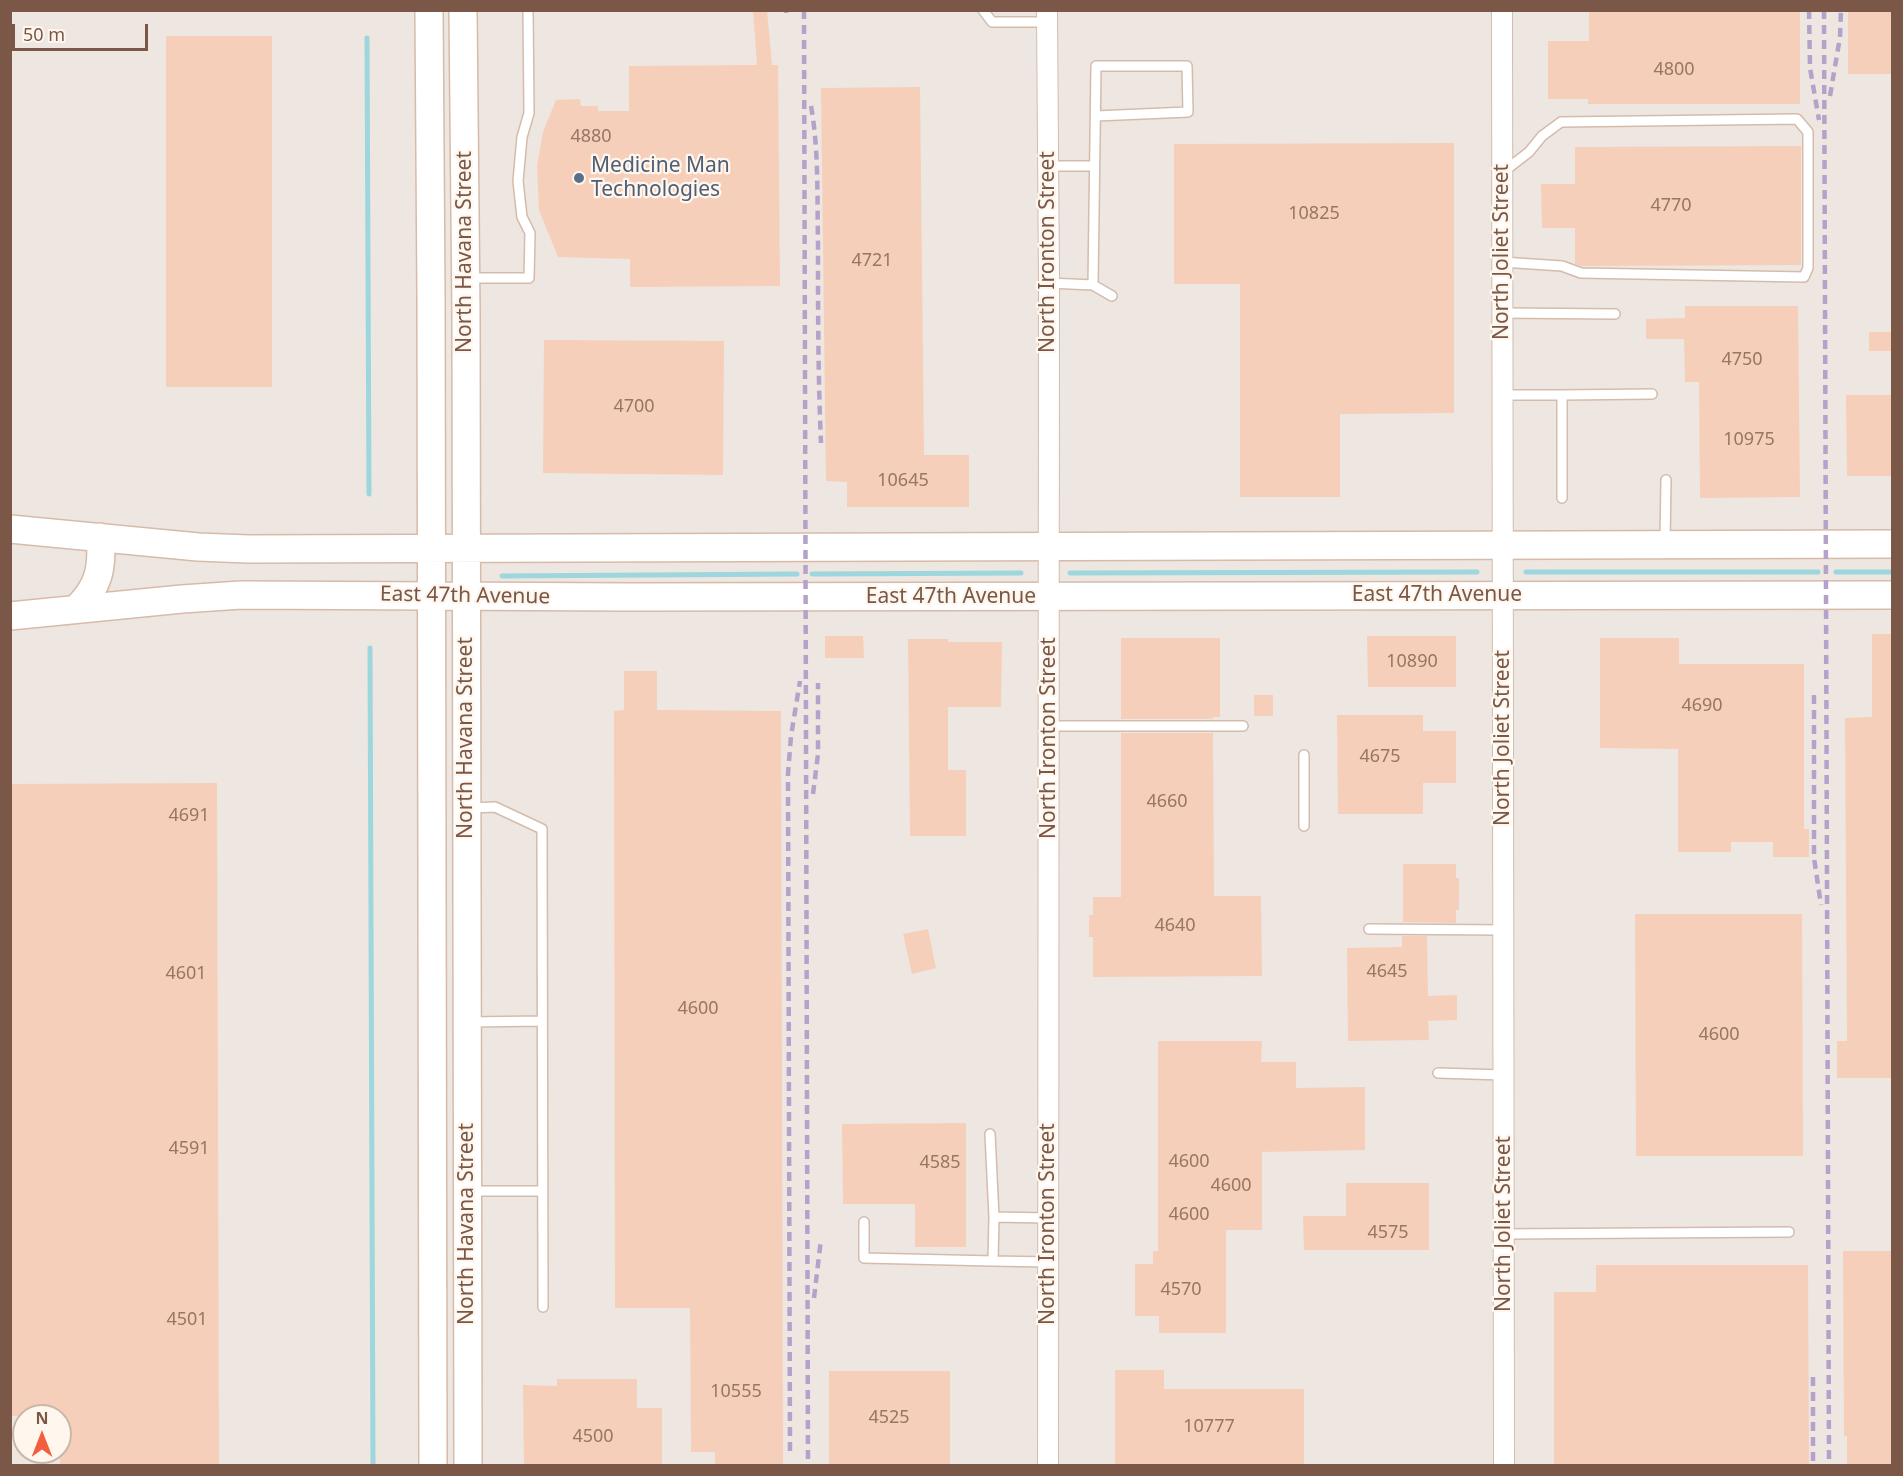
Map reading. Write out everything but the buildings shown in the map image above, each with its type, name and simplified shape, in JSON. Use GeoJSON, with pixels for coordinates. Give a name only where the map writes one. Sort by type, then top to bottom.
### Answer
{"type":"FeatureCollection","features":[{"type":"Feature","properties":{"kind":"main road","name":"North Havana Street"},"geometry":{"type":"LineString","coordinates":[[429,10],[433,1466]]}},
{"type":"Feature","properties":{"kind":"main road","name":"North Havana Street"},"geometry":{"type":"LineString","coordinates":[[463,10],[466,278],[468,1466]]}},
{"type":"Feature","properties":{"kind":"main road"},"geometry":{"type":"LineString","coordinates":[[10,529],[224,549],[1893,544]]}},
{"type":"Feature","properties":{"kind":"main road"},"geometry":{"type":"LineString","coordinates":[[76,609],[89,595],[98,577],[102,555],[100,537]]}},
{"type":"Feature","properties":{"kind":"main road","name":"East 47th Avenue"},"geometry":{"type":"LineString","coordinates":[[10,616],[231,596],[1893,595]]}},
{"type":"Feature","properties":{"kind":"street","name":"North Joliet Street"},"geometry":{"type":"LineString","coordinates":[[1502,10],[1504,1466]]}},
{"type":"Feature","properties":{"kind":"street","name":"North Ironton Street"},"geometry":{"type":"LineString","coordinates":[[1047,16],[1049,283],[1048,1466]]}},
{"type":"Feature","properties":{"kind":"lane"},"geometry":{"type":"LineString","coordinates":[[466,278],[529,278],[530,233],[522,217],[518,181],[522,137],[529,113],[528,10]]}},
{"type":"Feature","properties":{"kind":"lane"},"geometry":{"type":"LineString","coordinates":[[983,10],[992,22],[1047,16]]}},
{"type":"Feature","properties":{"kind":"lane"},"geometry":{"type":"LineString","coordinates":[[1093,285],[1096,66],[1187,66],[1188,112],[1096,116]]}},
{"type":"Feature","properties":{"kind":"lane"},"geometry":{"type":"LineString","coordinates":[[1502,262],[1562,266],[1581,273],[1804,277],[1808,268],[1808,132],[1797,119],[1561,122],[1542,136],[1529,152],[1503,172]]}},
{"type":"Feature","properties":{"kind":"lane"},"geometry":{"type":"LineString","coordinates":[[1047,166],[1093,166]]}},
{"type":"Feature","properties":{"kind":"lane"},"geometry":{"type":"LineString","coordinates":[[1049,283],[1093,285],[1112,296]]}},
{"type":"Feature","properties":{"kind":"lane"},"geometry":{"type":"LineString","coordinates":[[1502,313],[1615,314]]}},
{"type":"Feature","properties":{"kind":"lane"},"geometry":{"type":"LineString","coordinates":[[1502,395],[1652,394]]}},
{"type":"Feature","properties":{"kind":"lane"},"geometry":{"type":"LineString","coordinates":[[1562,395],[1562,498]]}},
{"type":"Feature","properties":{"kind":"lane"},"geometry":{"type":"LineString","coordinates":[[1665,544],[1666,480]]}},
{"type":"Feature","properties":{"kind":"lane"},"geometry":{"type":"LineString","coordinates":[[1049,726],[1243,726]]}},
{"type":"Feature","properties":{"kind":"lane"},"geometry":{"type":"LineString","coordinates":[[1304,755],[1304,826]]}},
{"type":"Feature","properties":{"kind":"lane"},"geometry":{"type":"LineString","coordinates":[[466,808],[495,807],[542,829],[543,1307]]}},
{"type":"Feature","properties":{"kind":"lane"},"geometry":{"type":"LineString","coordinates":[[1370,929],[1503,930]]}},
{"type":"Feature","properties":{"kind":"lane"},"geometry":{"type":"LineString","coordinates":[[467,1022],[543,1021]]}},
{"type":"Feature","properties":{"kind":"lane"},"geometry":{"type":"LineString","coordinates":[[1438,1073],[1503,1075]]}},
{"type":"Feature","properties":{"kind":"lane"},"geometry":{"type":"LineString","coordinates":[[990,1134],[994,1217],[993,1261]]}},
{"type":"Feature","properties":{"kind":"lane"},"geometry":{"type":"LineString","coordinates":[[468,1191],[543,1191]]}},
{"type":"Feature","properties":{"kind":"lane"},"geometry":{"type":"LineString","coordinates":[[994,1217],[1048,1218]]}},
{"type":"Feature","properties":{"kind":"lane"},"geometry":{"type":"LineString","coordinates":[[864,1222],[864,1258],[1048,1262]]}},
{"type":"Feature","properties":{"kind":"lane"},"geometry":{"type":"LineString","coordinates":[[1504,1234],[1789,1232]]}},
{"type":"Feature","properties":{"kind":"shaded area"},"geometry":{"type":"Polygon","coordinates":[[[10,11],[1892,11],[1892,1465],[11,1465],[10,11]]]}},
{"type":"Feature","properties":{"kind":"waterway"},"geometry":{"type":"LineString","coordinates":[[367,38],[369,494]]}},
{"type":"Feature","properties":{"kind":"waterway"},"geometry":{"type":"LineString","coordinates":[[1070,573],[1477,572]]}},
{"type":"Feature","properties":{"kind":"waterway"},"geometry":{"type":"LineString","coordinates":[[1526,572],[1818,572]]}},
{"type":"Feature","properties":{"kind":"waterway"},"geometry":{"type":"LineString","coordinates":[[1836,572],[1892,572]]}},
{"type":"Feature","properties":{"kind":"waterway"},"geometry":{"type":"LineString","coordinates":[[812,574],[1021,573]]}},
{"type":"Feature","properties":{"kind":"waterway"},"geometry":{"type":"LineString","coordinates":[[502,576],[797,574]]}},
{"type":"Feature","properties":{"kind":"waterway"},"geometry":{"type":"LineString","coordinates":[[370,648],[373,1466]]}},
{"type":"Feature","properties":{"kind":"railway"},"geometry":{"type":"LineString","coordinates":[[804,10],[808,1466]]}},
{"type":"Feature","properties":{"kind":"railway"},"geometry":{"type":"LineString","coordinates":[[1809,10],[1810,68],[1819,120]]}},
{"type":"Feature","properties":{"kind":"railway"},"geometry":{"type":"LineString","coordinates":[[1824,10],[1829,1466]]}},
{"type":"Feature","properties":{"kind":"railway"},"geometry":{"type":"LineString","coordinates":[[1830,96],[1840,37],[1841,10]]}},
{"type":"Feature","properties":{"kind":"railway"},"geometry":{"type":"LineString","coordinates":[[811,106],[817,174],[821,443]]}},
{"type":"Feature","properties":{"kind":"railway"},"geometry":{"type":"LineString","coordinates":[[790,1451],[788,774],[791,736],[800,681]]}},
{"type":"Feature","properties":{"kind":"railway"},"geometry":{"type":"LineString","coordinates":[[813,794],[818,754],[818,683]]}},
{"type":"Feature","properties":{"kind":"railway"},"geometry":{"type":"LineString","coordinates":[[1814,695],[1814,858],[1821,905]]}},
{"type":"Feature","properties":{"kind":"railway"},"geometry":{"type":"LineString","coordinates":[[814,1298],[821,1239]]}},
{"type":"Feature","properties":{"kind":"railway"},"geometry":{"type":"LineString","coordinates":[[1813,1377],[1813,1466]]}},
{"type":"Feature","properties":{"kind":"place","name":"Medicine Man Technologies"},"geometry":{"type":"Point","coordinates":[579,178]}}]}
